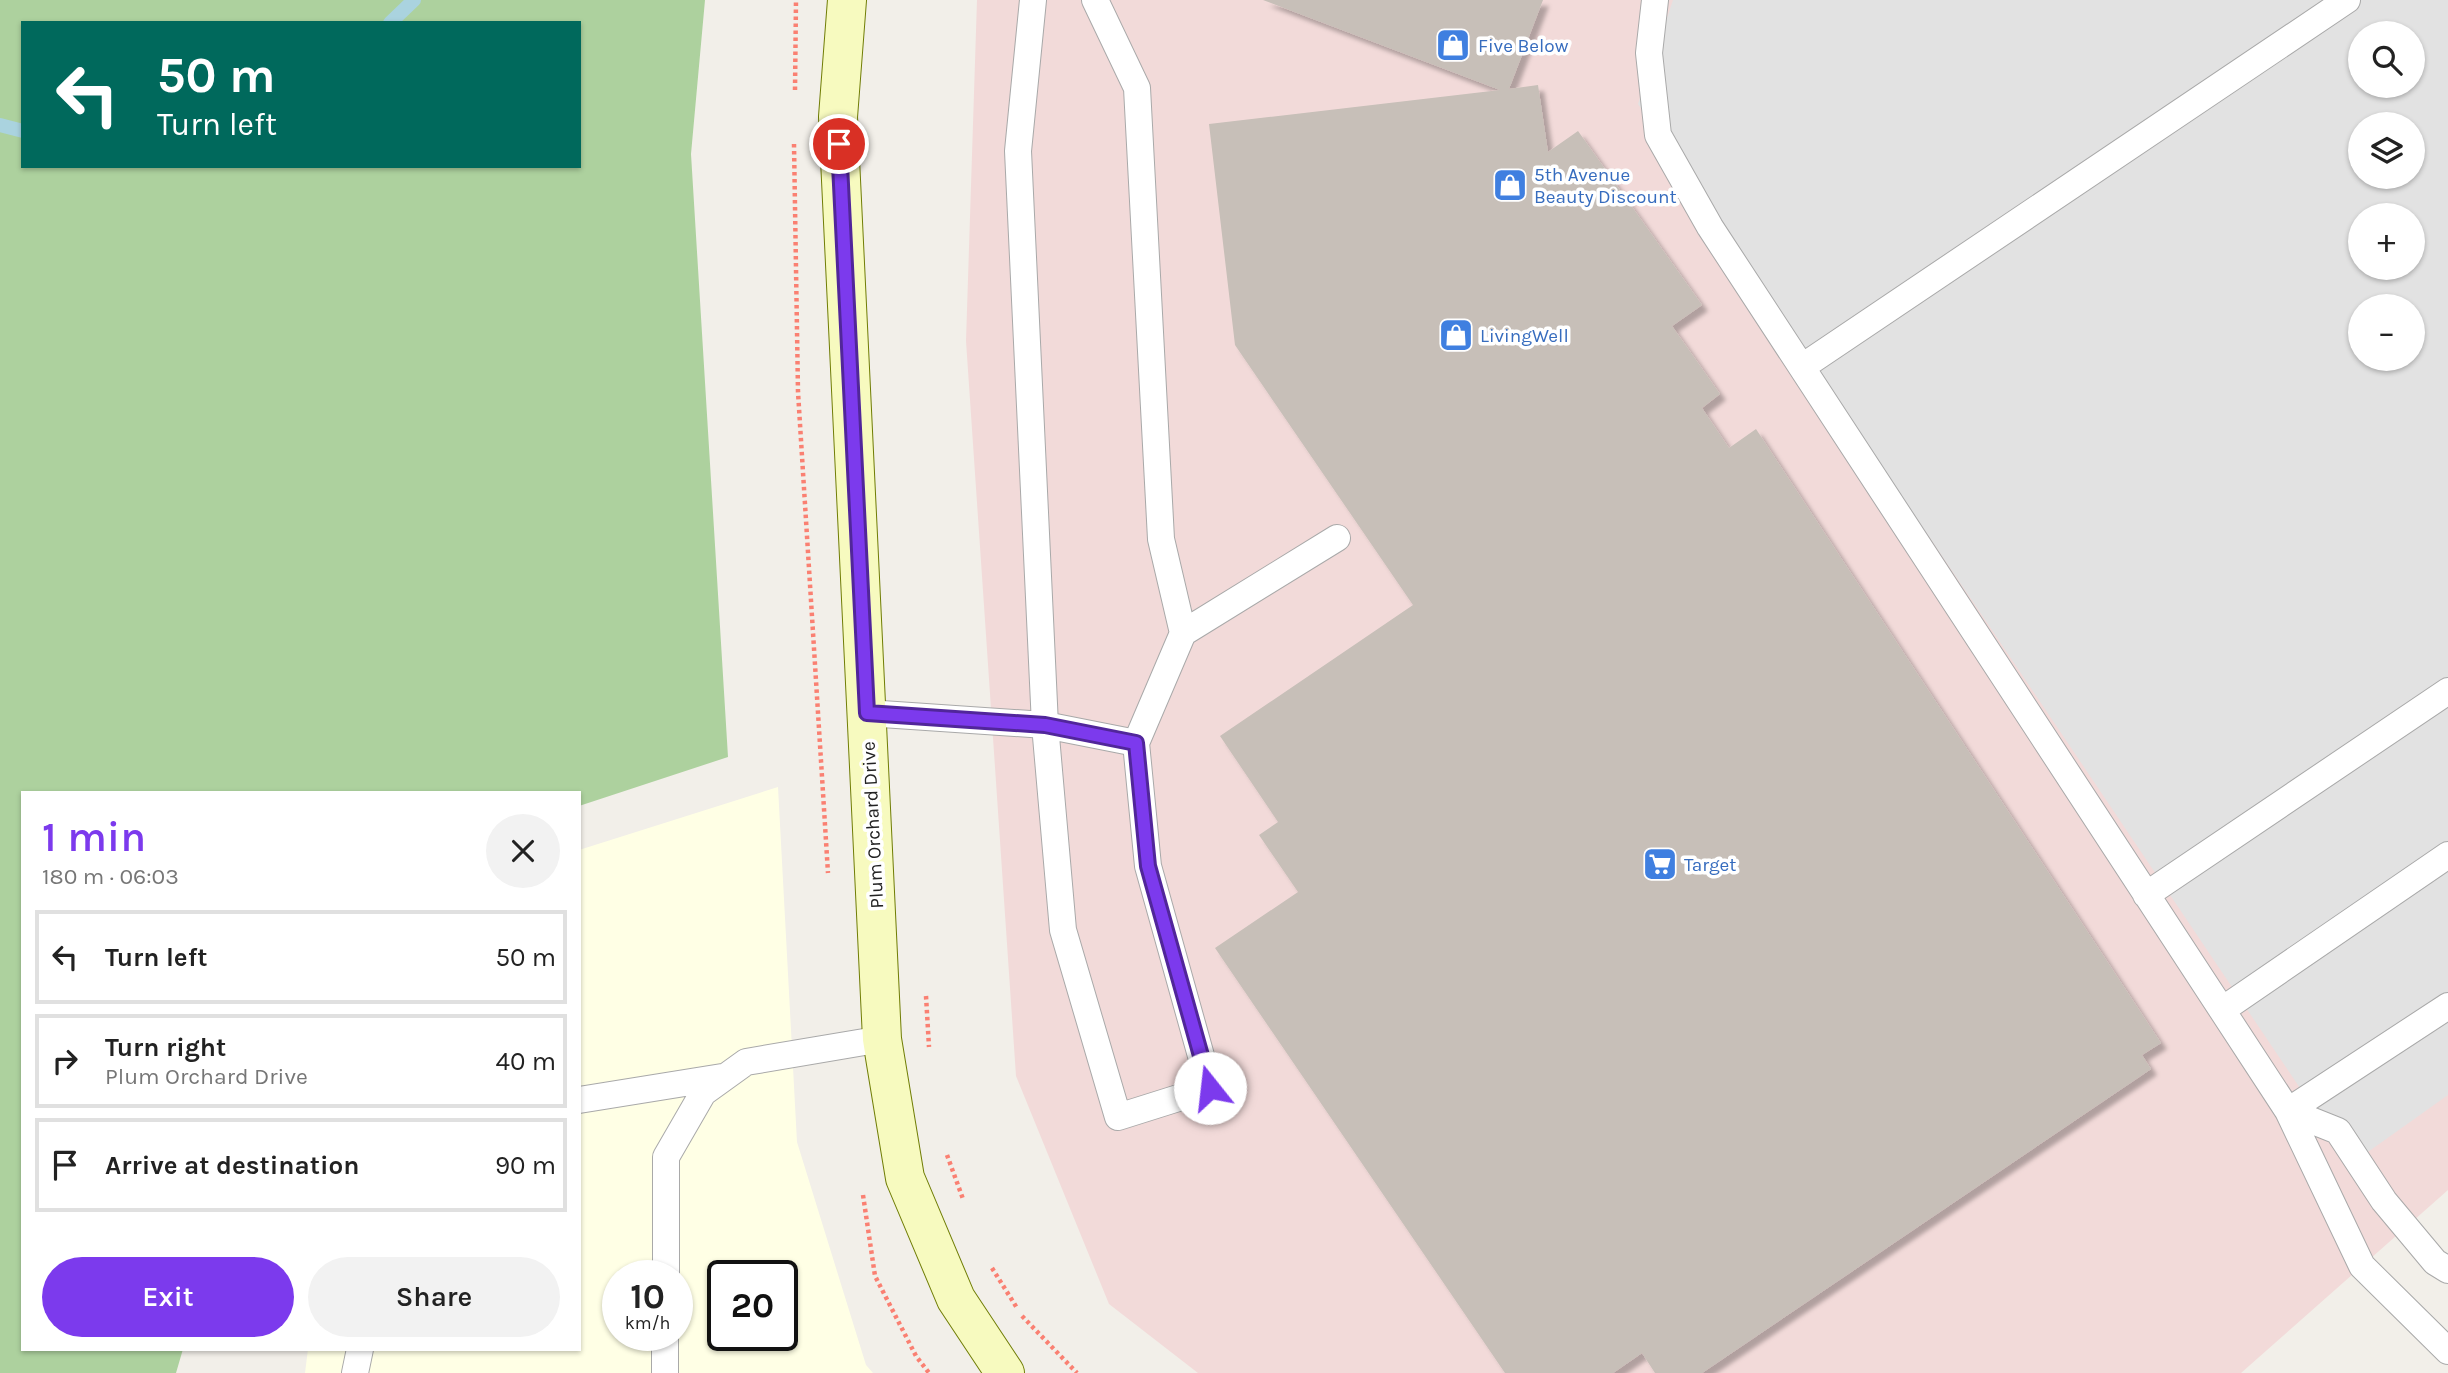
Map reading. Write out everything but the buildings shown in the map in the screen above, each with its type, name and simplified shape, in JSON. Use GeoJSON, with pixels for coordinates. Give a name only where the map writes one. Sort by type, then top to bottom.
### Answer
{"type":"FeatureCollection","features":[{"type":"Feature","properties":{"kind":"street","name":"Plum Orchard Drive"},"geometry":{"type":"LineString","coordinates":[[847,0],[838,117],[883,1039],[905,1178],[956,1299],[1004,1373]]}},
{"type":"Feature","properties":{"kind":"lane"},"geometry":{"type":"LineString","coordinates":[[1033,0],[1018,151],[1045,725],[1063,930],[1118,1117],[1210,1088],[1148,866],[1136,743],[1183,633],[1337,538]]}},
{"type":"Feature","properties":{"kind":"lane"},"geometry":{"type":"LineString","coordinates":[[1095,0],[1137,88],[1161,539],[1183,633]]}},
{"type":"Feature","properties":{"kind":"lane"},"geometry":{"type":"LineString","coordinates":[[1655,0],[1648,53],[1658,135],[1710,227],[2288,1111],[2362,1266],[2448,1351]]}},
{"type":"Feature","properties":{"kind":"lane"},"geometry":{"type":"LineString","coordinates":[[1802,367],[2347,0]]}},
{"type":"Feature","properties":{"kind":"lane"},"geometry":{"type":"LineString","coordinates":[[2146,895],[2448,691]]}},
{"type":"Feature","properties":{"kind":"lane"},"geometry":{"type":"LineString","coordinates":[[867,713],[1045,725],[1136,743]]}},
{"type":"Feature","properties":{"kind":"lane"},"geometry":{"type":"LineString","coordinates":[[2222,1010],[2448,855]]}},
{"type":"Feature","properties":{"kind":"lane"},"geometry":{"type":"LineString","coordinates":[[2288,1111],[2448,1006]]}},
{"type":"Feature","properties":{"kind":"lane"},"geometry":{"type":"LineString","coordinates":[[666,1260],[666,1157],[703,1093],[746,1062],[883,1039]]}},
{"type":"Feature","properties":{"kind":"lane"},"geometry":{"type":"LineString","coordinates":[[581,1100],[727,1076]]}},
{"type":"Feature","properties":{"kind":"lane"},"geometry":{"type":"LineString","coordinates":[[2288,1111],[2338,1131],[2384,1201],[2435,1262],[2448,1270]]}},
{"type":"Feature","properties":{"kind":"lane"},"geometry":{"type":"LineString","coordinates":[[355,1373],[360,1351]]}},
{"type":"Feature","properties":{"kind":"lane"},"geometry":{"type":"LineString","coordinates":[[665,1351],[665,1373]]}},
{"type":"Feature","properties":{"kind":"path"},"geometry":{"type":"LineString","coordinates":[[794,97],[796,0]]}},
{"type":"Feature","properties":{"kind":"path"},"geometry":{"type":"LineString","coordinates":[[794,138],[793,221],[798,392],[811,555],[820,762],[829,882]]}},
{"type":"Feature","properties":{"kind":"path"},"geometry":{"type":"LineString","coordinates":[[926,995],[929,1050]]}},
{"type":"Feature","properties":{"kind":"path"},"geometry":{"type":"LineString","coordinates":[[943,1145],[966,1207]]}},
{"type":"Feature","properties":{"kind":"path"},"geometry":{"type":"LineString","coordinates":[[862,1186],[875,1276],[916,1356],[929,1373]]}},
{"type":"Feature","properties":{"kind":"path"},"geometry":{"type":"LineString","coordinates":[[991,1266],[1022,1317],[1077,1373]]}},
{"type":"Feature","properties":{"kind":"shaded area"},"geometry":{"type":"Polygon","coordinates":[[[977,0],[2448,0],[2448,1190],[2241,1373],[1198,1373],[1109,1304],[1016,1076],[966,341],[977,0]]]}},
{"type":"Feature","properties":{"kind":"shaded area"},"geometry":{"type":"Polygon","coordinates":[[[1673,0],[2448,0],[2448,1095],[2351,1164],[1638,104],[1673,0]]]}},
{"type":"Feature","properties":{"kind":"shaded area"},"geometry":{"type":"Polygon","coordinates":[[[778,787],[797,1142],[866,1365],[873,1373],[305,1373],[308,1351],[581,1351],[581,849],[778,787]]]}},
{"type":"Feature","properties":{"kind":"green space"},"geometry":{"type":"Polygon","coordinates":[[[0,0],[705,0],[691,154],[728,757],[581,805],[581,791],[21,791],[21,1351],[182,1351],[176,1373],[0,1373],[0,0]]]}},
{"type":"Feature","properties":{"kind":"waterway"},"geometry":{"type":"LineString","coordinates":[[392,21],[414,0]]}},
{"type":"Feature","properties":{"kind":"waterway"},"geometry":{"type":"LineString","coordinates":[[0,125],[21,130]]}},
{"type":"Feature","properties":{"kind":"place","name":"Five Below"},"geometry":{"type":"Point","coordinates":[1453,45]}},
{"type":"Feature","properties":{"kind":"place","name":"5th Avenue Beauty Discount"},"geometry":{"type":"Point","coordinates":[1510,185]}},
{"type":"Feature","properties":{"kind":"place","name":"LivingWell"},"geometry":{"type":"Point","coordinates":[1456,335]}},
{"type":"Feature","properties":{"kind":"place","name":"Target"},"geometry":{"type":"Point","coordinates":[1660,864]}},
{"type":"Feature","properties":{"kind":"route"},"geometry":{"type":"LineString","coordinates":[[839,144],[867,713],[1045,725],[1136,743],[1148,866],[1210,1088]]}}]}
